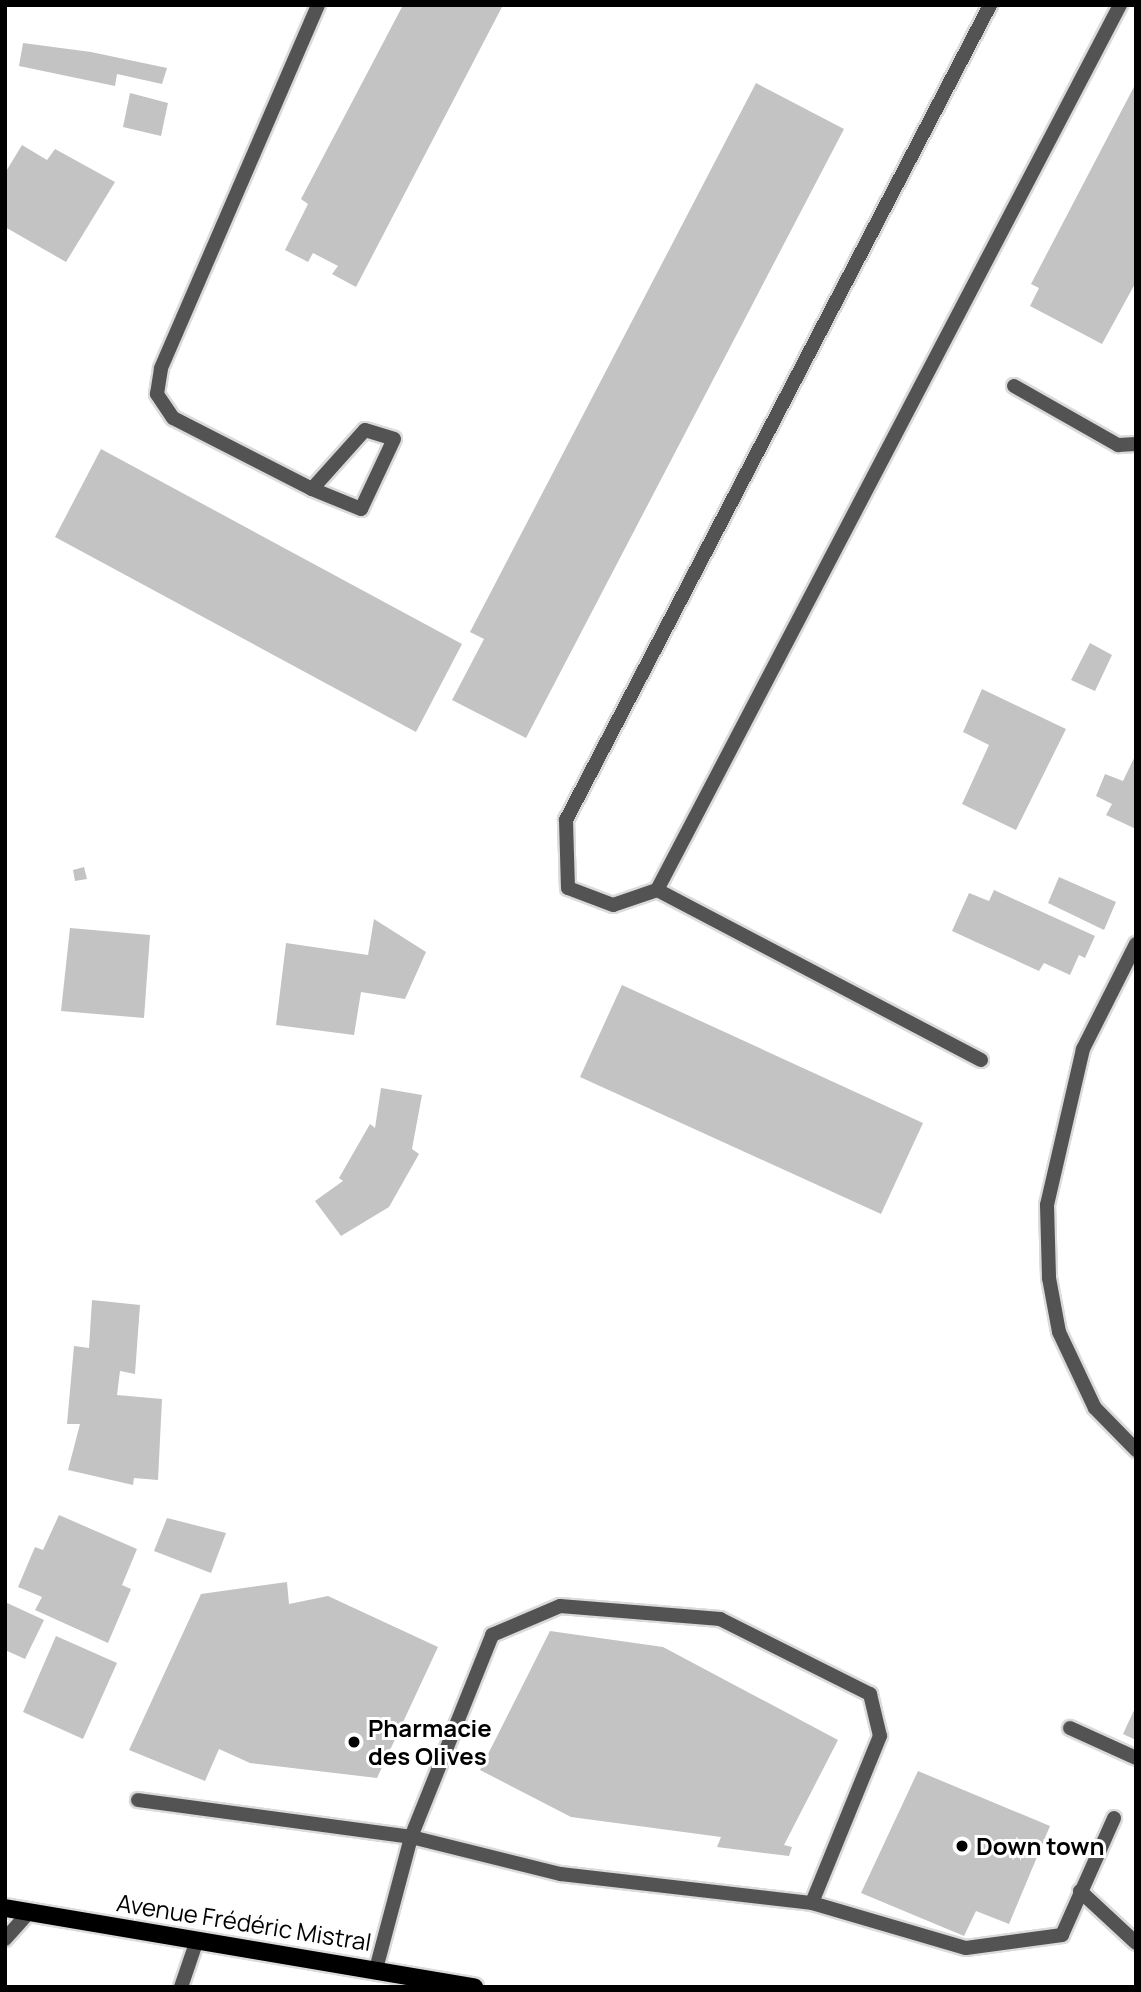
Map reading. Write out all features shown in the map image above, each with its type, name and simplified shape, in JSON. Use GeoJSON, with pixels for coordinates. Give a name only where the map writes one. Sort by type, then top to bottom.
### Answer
{"type":"FeatureCollection","features":[{"type":"Feature","properties":{"kind":"main road","name":"Avenue Frédéric Mistral"},"geometry":{"type":"LineString","coordinates":[[5,1908],[474,1987]]}},
{"type":"Feature","properties":{"kind":"lane"},"geometry":{"type":"LineString","coordinates":[[312,489],[365,430],[394,439],[361,509],[312,489],[173,418],[157,394],[161,368],[318,5]]}},
{"type":"Feature","properties":{"kind":"lane"},"geometry":{"type":"LineString","coordinates":[[990,5],[566,820],[568,888],[613,905],[657,890],[1120,5]]}},
{"type":"Feature","properties":{"kind":"lane"},"geometry":{"type":"LineString","coordinates":[[1014,386],[1118,445],[1136,444]]}},
{"type":"Feature","properties":{"kind":"lane"},"geometry":{"type":"LineString","coordinates":[[657,890],[981,1059]]}},
{"type":"Feature","properties":{"kind":"lane"},"geometry":{"type":"LineString","coordinates":[[1136,944],[1083,1049],[1047,1205],[1049,1278],[1059,1332],[1095,1408],[1136,1450]]}},
{"type":"Feature","properties":{"kind":"lane"},"geometry":{"type":"LineString","coordinates":[[376,1969],[411,1837],[492,1635],[560,1606],[720,1619],[870,1694],[880,1736],[812,1903]]}},
{"type":"Feature","properties":{"kind":"lane"},"geometry":{"type":"LineString","coordinates":[[1070,1728],[1136,1758]]}},
{"type":"Feature","properties":{"kind":"lane"},"geometry":{"type":"LineString","coordinates":[[138,1800],[411,1837],[561,1874],[812,1903],[965,1948],[1062,1935],[1114,1818]]}},
{"type":"Feature","properties":{"kind":"lane"},"geometry":{"type":"LineString","coordinates":[[1080,1891],[1136,1943]]}},
{"type":"Feature","properties":{"kind":"lane"},"geometry":{"type":"LineString","coordinates":[[5,1939],[29,1912]]}},
{"type":"Feature","properties":{"kind":"lane"},"geometry":{"type":"LineString","coordinates":[[181,1987],[197,1940]]}},
{"type":"Feature","properties":{"kind":"building"},"geometry":{"type":"Polygon","coordinates":[[[403,5],[503,5],[356,287],[332,274],[338,266],[313,253],[308,262],[285,250],[308,204],[301,199],[403,5]]]}},
{"type":"Feature","properties":{"kind":"building"},"geometry":{"type":"Polygon","coordinates":[[[23,43],[91,52],[167,68],[162,84],[117,74],[115,86],[19,66],[23,43]]]}},
{"type":"Feature","properties":{"kind":"building"},"geometry":{"type":"Polygon","coordinates":[[[756,83],[844,129],[526,738],[452,700],[484,639],[470,632],[756,83]]]}},
{"type":"Feature","properties":{"kind":"building"},"geometry":{"type":"Polygon","coordinates":[[[1136,83],[1136,282],[1102,344],[1030,306],[1039,288],[1031,284],[1136,83]]]}},
{"type":"Feature","properties":{"kind":"building"},"geometry":{"type":"Polygon","coordinates":[[[130,93],[168,103],[161,136],[123,127],[130,93]]]}},
{"type":"Feature","properties":{"kind":"building"},"geometry":{"type":"Polygon","coordinates":[[[22,145],[47,160],[55,149],[115,182],[66,262],[5,227],[5,173],[22,145]]]}},
{"type":"Feature","properties":{"kind":"building"},"geometry":{"type":"Polygon","coordinates":[[[101,449],[462,644],[416,732],[55,537],[101,449]]]}},
{"type":"Feature","properties":{"kind":"building"},"geometry":{"type":"Polygon","coordinates":[[[1090,643],[1112,655],[1095,691],[1071,680],[1090,643]]]}},
{"type":"Feature","properties":{"kind":"building"},"geometry":{"type":"Polygon","coordinates":[[[982,689],[1066,729],[1016,830],[962,804],[989,745],[963,732],[982,689]]]}},
{"type":"Feature","properties":{"kind":"building"},"geometry":{"type":"Polygon","coordinates":[[[1136,754],[1136,829],[1106,815],[1112,804],[1096,796],[1105,774],[1123,781],[1136,754]]]}},
{"type":"Feature","properties":{"kind":"building"},"geometry":{"type":"Polygon","coordinates":[[[84,867],[87,879],[75,881],[73,870],[84,867]]]}},
{"type":"Feature","properties":{"kind":"building"},"geometry":{"type":"Polygon","coordinates":[[[1059,877],[1116,902],[1104,930],[1048,903],[1059,877]]]}},
{"type":"Feature","properties":{"kind":"building"},"geometry":{"type":"Polygon","coordinates":[[[994,890],[1095,936],[1085,958],[1079,955],[1070,975],[1044,963],[1039,971],[952,931],[969,893],[989,901],[994,890]]]}},
{"type":"Feature","properties":{"kind":"building"},"geometry":{"type":"Polygon","coordinates":[[[374,919],[426,952],[405,999],[361,992],[354,1035],[276,1025],[286,943],[368,955],[374,919]]]}},
{"type":"Feature","properties":{"kind":"building"},"geometry":{"type":"Polygon","coordinates":[[[70,928],[150,935],[144,1018],[61,1011],[70,928]]]}},
{"type":"Feature","properties":{"kind":"building"},"geometry":{"type":"Polygon","coordinates":[[[622,985],[923,1123],[881,1214],[580,1077],[622,985]]]}},
{"type":"Feature","properties":{"kind":"building"},"geometry":{"type":"Polygon","coordinates":[[[381,1088],[422,1095],[412,1149],[419,1154],[389,1207],[341,1236],[315,1201],[343,1181],[339,1178],[370,1124],[375,1128],[381,1088]]]}},
{"type":"Feature","properties":{"kind":"building"},"geometry":{"type":"Polygon","coordinates":[[[92,1300],[140,1305],[135,1374],[120,1371],[117,1395],[162,1399],[158,1480],[134,1478],[133,1485],[68,1470],[80,1424],[67,1424],[74,1346],[89,1348],[92,1300]]]}},
{"type":"Feature","properties":{"kind":"building"},"geometry":{"type":"Polygon","coordinates":[[[59,1515],[137,1549],[122,1585],[131,1589],[108,1643],[35,1610],[42,1597],[18,1587],[35,1547],[43,1550],[59,1515]]]}},
{"type":"Feature","properties":{"kind":"building"},"geometry":{"type":"Polygon","coordinates":[[[167,1518],[226,1533],[211,1573],[154,1551],[167,1518]]]}},
{"type":"Feature","properties":{"kind":"building"},"geometry":{"type":"Polygon","coordinates":[[[287,1582],[289,1604],[328,1596],[438,1647],[377,1778],[250,1763],[219,1749],[205,1781],[129,1750],[201,1594],[287,1582]]]}},
{"type":"Feature","properties":{"kind":"building"},"geometry":{"type":"Polygon","coordinates":[[[5,1602],[44,1620],[25,1659],[5,1650],[5,1602]]]}},
{"type":"Feature","properties":{"kind":"building"},"geometry":{"type":"Polygon","coordinates":[[[550,1631],[663,1647],[838,1740],[784,1845],[792,1847],[789,1856],[717,1847],[721,1837],[571,1817],[480,1770],[550,1631]]]}},
{"type":"Feature","properties":{"kind":"building"},"geometry":{"type":"Polygon","coordinates":[[[56,1636],[117,1663],[83,1739],[23,1712],[56,1636]]]}},
{"type":"Feature","properties":{"kind":"building"},"geometry":{"type":"Polygon","coordinates":[[[1136,1706],[1136,1740],[1123,1734],[1136,1706]]]}},
{"type":"Feature","properties":{"kind":"building"},"geometry":{"type":"Polygon","coordinates":[[[918,1771],[1050,1826],[1009,1924],[976,1911],[964,1936],[861,1893],[918,1771]]]}},
{"type":"Feature","properties":{"kind":"place","name":"Pharmacie des Olives"},"geometry":{"type":"Point","coordinates":[354,1742]}},
{"type":"Feature","properties":{"kind":"place","name":"Down town"},"geometry":{"type":"Point","coordinates":[962,1846]}}]}
